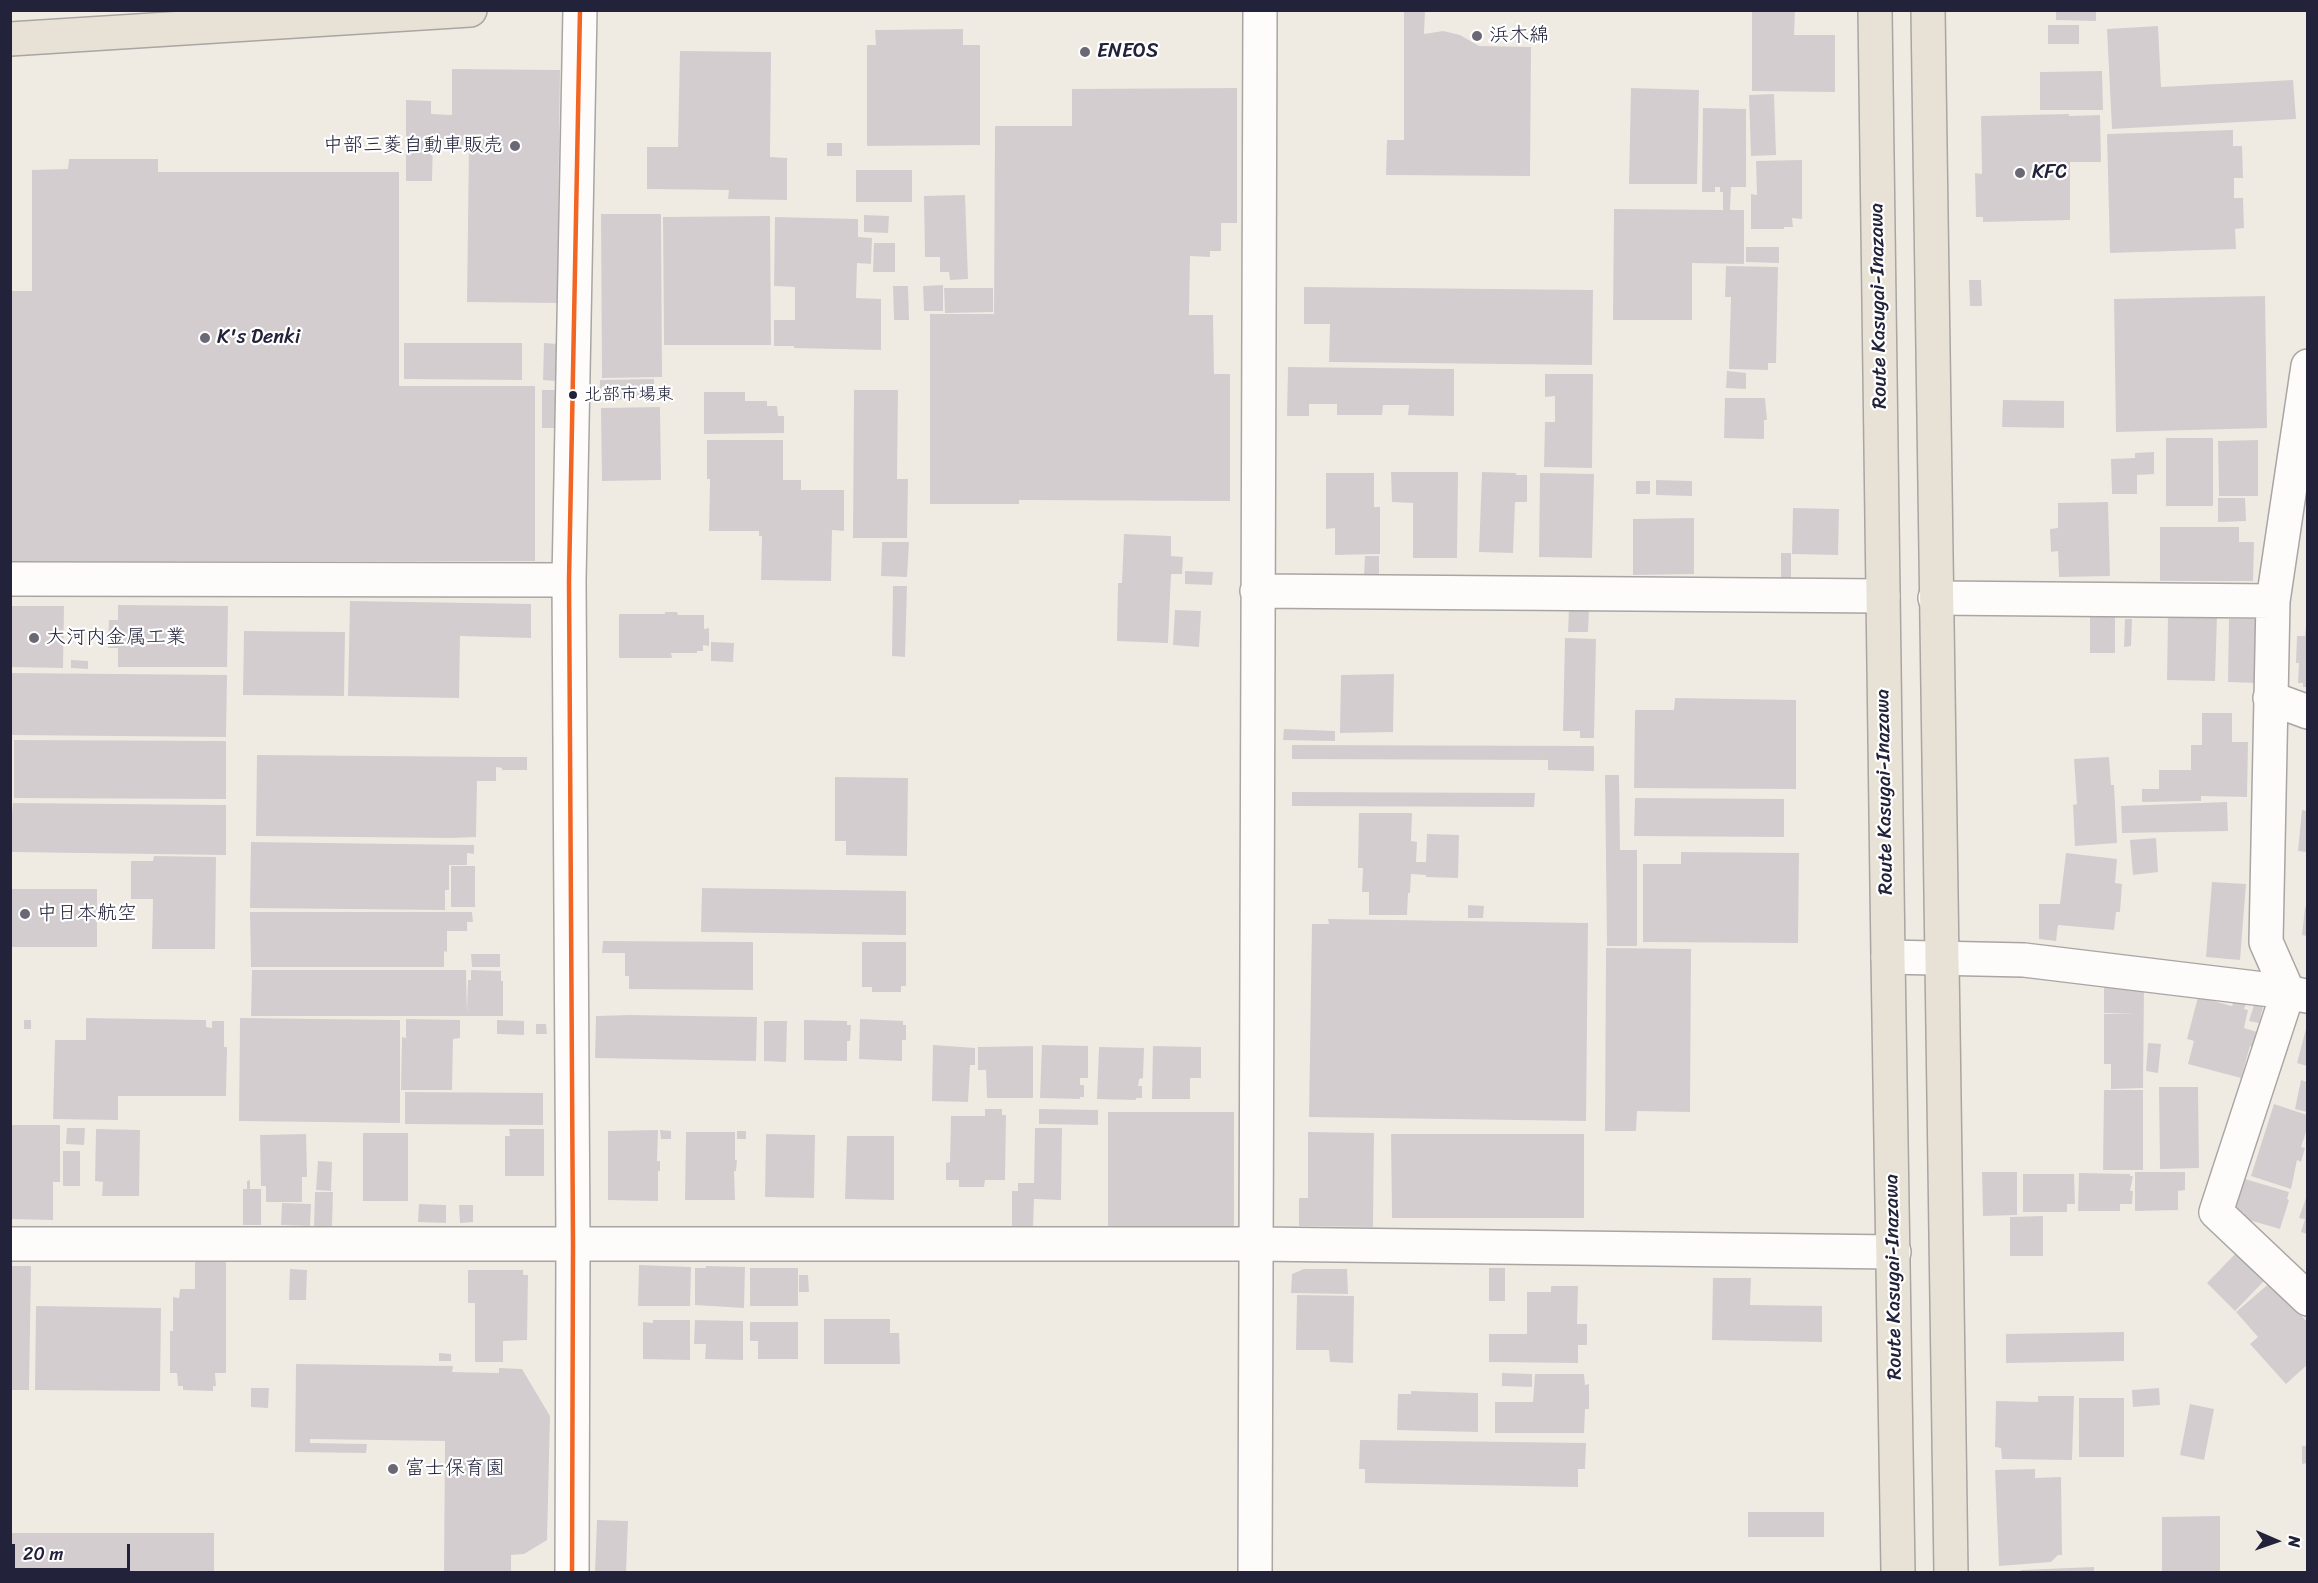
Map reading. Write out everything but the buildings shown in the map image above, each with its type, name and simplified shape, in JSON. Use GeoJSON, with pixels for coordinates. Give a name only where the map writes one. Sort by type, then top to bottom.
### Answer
{"type":"FeatureCollection","features":[{"type":"Feature","properties":{"kind":"main road"},"geometry":{"type":"LineString","coordinates":[[10,39],[470,10]]}},
{"type":"Feature","properties":{"kind":"main road","name":"Route Kasugai-Inazawa"},"geometry":{"type":"LineString","coordinates":[[1875,10],[1898,1572]]}},
{"type":"Feature","properties":{"kind":"main road"},"geometry":{"type":"LineString","coordinates":[[1928,10],[1951,1572]]}},
{"type":"Feature","properties":{"kind":"street"},"geometry":{"type":"LineString","coordinates":[[572,1572],[573,1245],[569,580],[580,10]]}},
{"type":"Feature","properties":{"kind":"street"},"geometry":{"type":"LineString","coordinates":[[1255,1572],[1260,10]]}},
{"type":"Feature","properties":{"kind":"street"},"geometry":{"type":"LineString","coordinates":[[2297,994],[2266,942],[2273,601],[2307,366]]}},
{"type":"Feature","properties":{"kind":"street"},"geometry":{"type":"LineString","coordinates":[[10,579],[569,580]]}},
{"type":"Feature","properties":{"kind":"street"},"geometry":{"type":"LineString","coordinates":[[1257,591],[1882,596]]}},
{"type":"Feature","properties":{"kind":"street"},"geometry":{"type":"LineString","coordinates":[[1935,598],[2273,601]]}},
{"type":"Feature","properties":{"kind":"street"},"geometry":{"type":"LineString","coordinates":[[2270,698],[2307,712]]}},
{"type":"Feature","properties":{"kind":"street"},"geometry":{"type":"LineString","coordinates":[[1888,957],[1941,960],[2024,960],[2297,994]]}},
{"type":"Feature","properties":{"kind":"street"},"geometry":{"type":"LineString","coordinates":[[2297,994],[2216,1212],[2307,1299]]}},
{"type":"Feature","properties":{"kind":"street"},"geometry":{"type":"LineString","coordinates":[[10,1244],[1257,1244],[1894,1252]]}},
{"type":"Feature","properties":{"kind":"transit line"},"geometry":{"type":"LineString","coordinates":[[572,1572],[573,1245],[569,580],[580,10]]}},
{"type":"Feature","properties":{"kind":"place","name":"浜木綿"},"geometry":{"type":"Point","coordinates":[1477,36]}},
{"type":"Feature","properties":{"kind":"place","name":"ENEOS"},"geometry":{"type":"Point","coordinates":[1085,52]}},
{"type":"Feature","properties":{"kind":"place","name":"中部三菱自動車販売"},"geometry":{"type":"Point","coordinates":[515,146]}},
{"type":"Feature","properties":{"kind":"place","name":"KFC"},"geometry":{"type":"Point","coordinates":[2020,173]}},
{"type":"Feature","properties":{"kind":"place","name":"K's Denki"},"geometry":{"type":"Point","coordinates":[205,338]}},
{"type":"Feature","properties":{"kind":"place","name":"北部市場東"},"geometry":{"type":"Point","coordinates":[573,395]}},
{"type":"Feature","properties":{"kind":"place","name":"大河内金属工業"},"geometry":{"type":"Point","coordinates":[34,638]}},
{"type":"Feature","properties":{"kind":"place","name":"中日本航空"},"geometry":{"type":"Point","coordinates":[25,914]}},
{"type":"Feature","properties":{"kind":"place","name":"富士保育園"},"geometry":{"type":"Point","coordinates":[393,1469]}}]}
